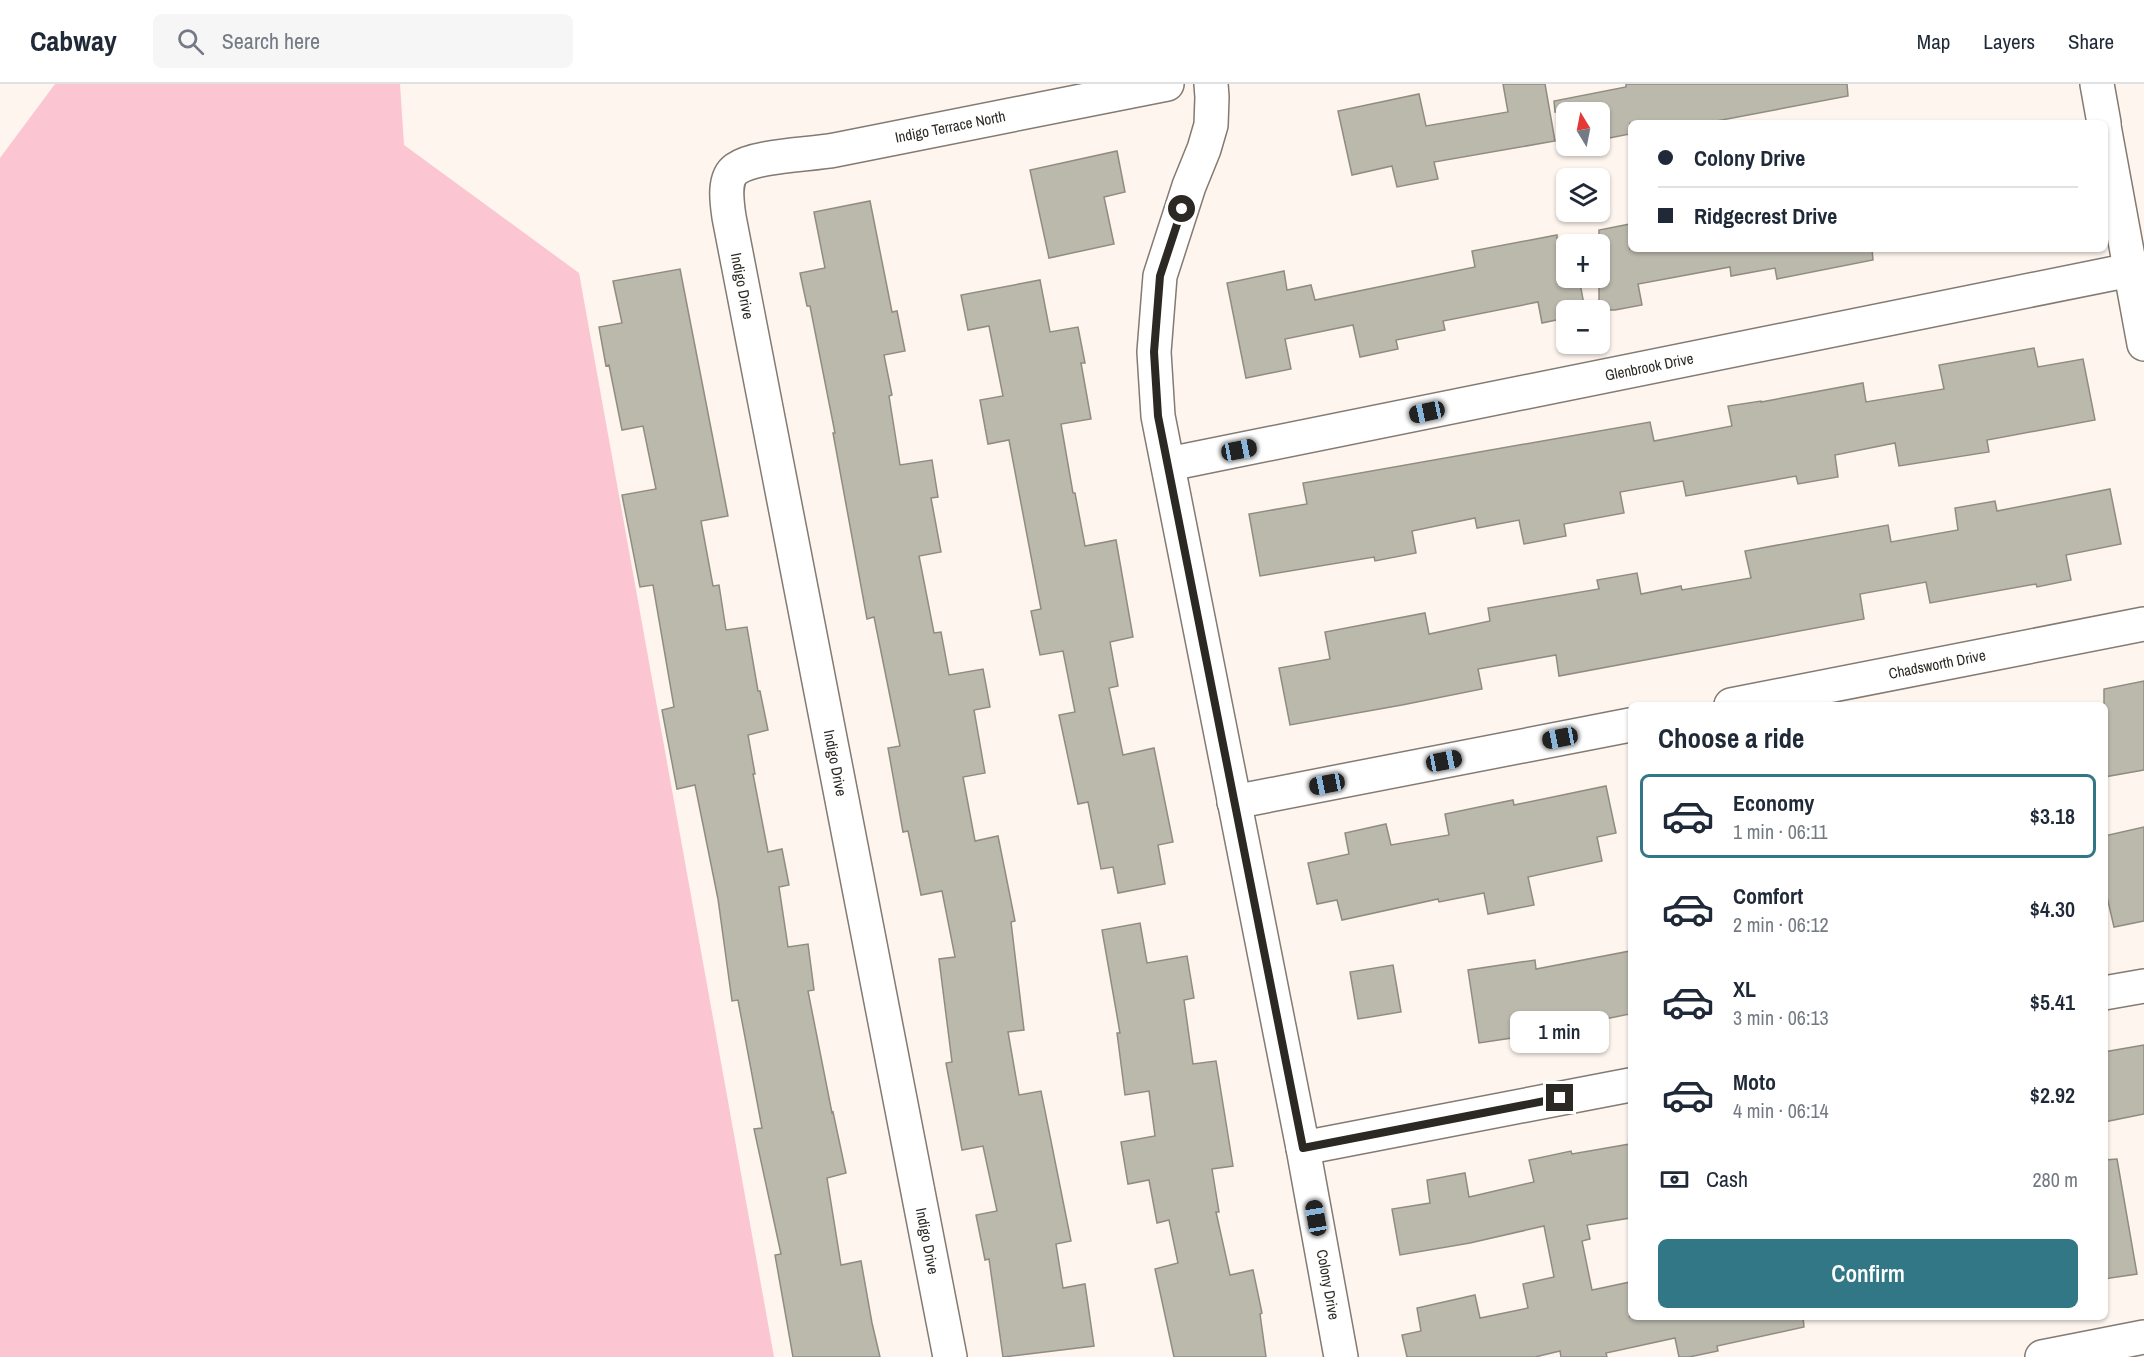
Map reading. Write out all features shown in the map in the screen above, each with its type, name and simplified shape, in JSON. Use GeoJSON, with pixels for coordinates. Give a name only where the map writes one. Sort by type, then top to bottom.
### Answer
{"type":"FeatureCollection","features":[{"type":"Feature","properties":{"kind":"street","name":"Indigo Terrace North"},"geometry":{"type":"LineString","coordinates":[[734,170],[747,164],[831,151],[1167,84]]}},
{"type":"Feature","properties":{"kind":"street","name":"Colony Drive"},"geometry":{"type":"LineString","coordinates":[[1210,84],[1211,125],[1160,276],[1154,352],[1158,416],[1303,1148],[1341,1357]]}},
{"type":"Feature","properties":{"kind":"street"},"geometry":{"type":"LineString","coordinates":[[2097,84],[2103,120]]}},
{"type":"Feature","properties":{"kind":"street"},"geometry":{"type":"LineString","coordinates":[[2108,147],[2144,344]]}},
{"type":"Feature","properties":{"kind":"street","name":"Indigo Drive"},"geometry":{"type":"LineString","coordinates":[[734,170],[728,191],[729,217],[950,1357]]}},
{"type":"Feature","properties":{"kind":"street","name":"Glenbrook Drive"},"geometry":{"type":"LineString","coordinates":[[1169,464],[2130,270]]}},
{"type":"Feature","properties":{"kind":"street","name":"Chadsworth Drive"},"geometry":{"type":"LineString","coordinates":[[1746,702],[2144,624]]}},
{"type":"Feature","properties":{"kind":"street"},"geometry":{"type":"LineString","coordinates":[[1234,802],[1628,725]]}},
{"type":"Feature","properties":{"kind":"street"},"geometry":{"type":"LineString","coordinates":[[2108,992],[2144,986]]}},
{"type":"Feature","properties":{"kind":"street"},"geometry":{"type":"LineString","coordinates":[[1303,1148],[1628,1085]]}},
{"type":"Feature","properties":{"kind":"street"},"geometry":{"type":"LineString","coordinates":[[2042,1357],[2144,1337]]}},
{"type":"Feature","properties":{"kind":"shaded area"},"geometry":{"type":"Polygon","coordinates":[[[55,84],[400,84],[404,145],[579,273],[774,1357],[0,1357],[0,158],[55,84]]]}},
{"type":"Feature","properties":{"kind":"building"},"geometry":{"type":"Polygon","coordinates":[[[1503,84],[1545,84],[1555,141],[1434,162],[1438,179],[1397,187],[1392,166],[1352,175],[1338,111],[1419,94],[1426,126],[1508,112],[1503,84]]]}},
{"type":"Feature","properties":{"kind":"building"},"geometry":{"type":"Polygon","coordinates":[[[1626,84],[1847,84],[1848,96],[1722,120],[1628,120],[1628,134],[1610,138],[1610,102],[1556,102],[1555,112],[1554,101],[1626,87],[1626,84]]]}},
{"type":"Feature","properties":{"kind":"building"},"geometry":{"type":"Polygon","coordinates":[[[1117,151],[1125,192],[1104,197],[1114,244],[1049,258],[1030,170],[1117,151]]]}},
{"type":"Feature","properties":{"kind":"building"},"geometry":{"type":"Polygon","coordinates":[[[870,201],[892,312],[897,311],[905,351],[884,355],[892,395],[889,396],[900,465],[932,460],[938,497],[931,498],[941,552],[919,556],[934,633],[941,632],[949,675],[983,669],[990,707],[974,710],[985,773],[963,777],[975,841],[998,836],[1015,921],[1011,922],[1024,1030],[1008,1032],[1019,1095],[1041,1091],[1071,1241],[1056,1244],[1063,1288],[1085,1284],[1094,1346],[1003,1357],[989,1259],[985,1260],[976,1215],[997,1211],[983,1146],[962,1150],[946,1063],[952,1062],[939,959],[955,957],[942,891],[921,895],[908,831],[903,832],[888,748],[900,746],[874,617],[867,619],[833,433],[835,433],[810,306],[807,306],[800,273],[825,268],[814,212],[870,201]]]}},
{"type":"Feature","properties":{"kind":"building"},"geometry":{"type":"Polygon","coordinates":[[[1628,224],[1628,252],[1872,252],[1873,260],[1777,279],[1775,268],[1731,276],[1730,267],[1638,284],[1642,305],[1610,310],[1610,300],[1599,300],[1599,288],[1610,288],[1610,234],[1599,234],[1599,230],[1628,224]]]}},
{"type":"Feature","properties":{"kind":"building"},"geometry":{"type":"Polygon","coordinates":[[[1556,235],[1556,288],[1581,288],[1583,300],[1556,300],[1556,320],[1542,323],[1538,302],[1443,321],[1445,330],[1396,340],[1398,349],[1360,357],[1353,325],[1285,339],[1291,369],[1246,378],[1227,283],[1284,271],[1287,290],[1311,285],[1315,300],[1475,267],[1472,251],[1556,235]]]}},
{"type":"Feature","properties":{"kind":"building"},"geometry":{"type":"Polygon","coordinates":[[[680,269],[728,516],[701,521],[713,586],[719,585],[726,630],[747,627],[758,691],[760,691],[768,730],[748,735],[755,774],[753,774],[768,852],[782,849],[789,885],[779,887],[788,947],[808,944],[814,990],[808,991],[846,1173],[827,1178],[841,1265],[861,1261],[880,1357],[793,1357],[775,1255],[781,1254],[754,1129],[762,1128],[738,1000],[732,1001],[718,899],[695,785],[677,789],[662,710],[674,707],[653,585],[640,587],[622,495],[656,489],[643,426],[622,430],[599,327],[622,323],[613,281],[680,269]]]}},
{"type":"Feature","properties":{"kind":"building"},"geometry":{"type":"Polygon","coordinates":[[[1040,280],[1050,332],[1078,327],[1085,363],[1081,363],[1091,419],[1061,424],[1073,493],[1075,493],[1085,546],[1116,540],[1133,637],[1110,642],[1118,686],[1109,688],[1123,755],[1154,748],[1173,842],[1158,845],[1165,884],[1118,893],[1113,867],[1101,869],[1088,802],[1078,804],[1059,715],[1075,712],[1063,651],[1040,655],[1031,611],[1041,609],[1009,440],[988,444],[980,400],[1003,396],[989,326],[968,330],[961,295],[1040,280]]]}},
{"type":"Feature","properties":{"kind":"building"},"geometry":{"type":"Polygon","coordinates":[[[2034,348],[2038,367],[2083,359],[2095,420],[1987,440],[1989,452],[1899,466],[1895,443],[1835,455],[1838,477],[1798,484],[1796,476],[1686,496],[1683,481],[1620,492],[1624,513],[1564,524],[1566,536],[1524,544],[1519,520],[1477,528],[1475,518],[1412,531],[1416,553],[1375,561],[1374,557],[1260,576],[1249,514],[1307,504],[1303,483],[1650,422],[1654,441],[1732,426],[1728,406],[1863,383],[1866,402],[1944,389],[1939,365],[2034,348]]]}},
{"type":"Feature","properties":{"kind":"building"},"geometry":{"type":"Polygon","coordinates":[[[2110,489],[2121,544],[2066,555],[2071,580],[1930,603],[1926,582],[1860,594],[1864,619],[1559,676],[1556,655],[1478,669],[1482,689],[1290,725],[1279,668],[1330,659],[1325,632],[1425,613],[1429,634],[1490,621],[1488,608],[1599,589],[1597,580],[1637,573],[1641,594],[1681,586],[1682,590],[1751,578],[1745,551],[1888,525],[1891,542],[1958,530],[1955,508],[1995,501],[1997,511],[2110,489]]]}},
{"type":"Feature","properties":{"kind":"building"},"geometry":{"type":"Polygon","coordinates":[[[2144,681],[2144,770],[2108,776],[2108,702],[2104,702],[2104,689],[2144,681]]]}},
{"type":"Feature","properties":{"kind":"building"},"geometry":{"type":"Polygon","coordinates":[[[1606,786],[1616,833],[1597,837],[1602,861],[1528,877],[1534,905],[1488,914],[1484,893],[1439,902],[1438,899],[1342,920],[1337,900],[1317,904],[1308,863],[1349,854],[1345,833],[1386,824],[1391,845],[1449,835],[1445,814],[1513,800],[1514,805],[1606,786]]]}},
{"type":"Feature","properties":{"kind":"building"},"geometry":{"type":"Polygon","coordinates":[[[2144,827],[2144,921],[2114,927],[2108,901],[2108,835],[2144,827]]]}},
{"type":"Feature","properties":{"kind":"building"},"geometry":{"type":"Polygon","coordinates":[[[1140,923],[1147,963],[1187,956],[1194,998],[1184,1000],[1193,1064],[1216,1061],[1233,1166],[1212,1169],[1219,1212],[1216,1212],[1230,1275],[1253,1270],[1262,1313],[1260,1314],[1266,1357],[1174,1357],[1155,1269],[1178,1263],[1169,1220],[1157,1223],[1149,1180],[1128,1184],[1121,1142],[1155,1136],[1149,1091],[1125,1095],[1117,1033],[1120,1033],[1102,930],[1140,923]]]}},
{"type":"Feature","properties":{"kind":"building"},"geometry":{"type":"Polygon","coordinates":[[[1628,951],[1628,1014],[1545,1031],[1545,1033],[1479,1043],[1468,970],[1535,960],[1536,969],[1628,951]]]}},
{"type":"Feature","properties":{"kind":"building"},"geometry":{"type":"Polygon","coordinates":[[[1393,965],[1401,1012],[1358,1019],[1350,972],[1393,965]]]}},
{"type":"Feature","properties":{"kind":"building"},"geometry":{"type":"Polygon","coordinates":[[[2144,1045],[2144,1114],[2108,1121],[2108,1051],[2144,1045]]]}},
{"type":"Feature","properties":{"kind":"building"},"geometry":{"type":"Polygon","coordinates":[[[1628,1144],[1628,1218],[1587,1225],[1590,1239],[1582,1241],[1592,1290],[1628,1282],[1628,1320],[1803,1320],[1804,1327],[1717,1346],[1718,1351],[1689,1357],[1679,1357],[1675,1338],[1606,1353],[1607,1357],[1561,1357],[1560,1351],[1535,1357],[1407,1357],[1402,1335],[1421,1331],[1417,1308],[1475,1295],[1480,1318],[1528,1308],[1523,1284],[1554,1277],[1544,1226],[1470,1243],[1400,1255],[1392,1209],[1430,1203],[1427,1180],[1465,1173],[1469,1197],[1534,1182],[1529,1160],[1571,1151],[1572,1154],[1628,1144]]]}},
{"type":"Feature","properties":{"kind":"building"},"geometry":{"type":"Polygon","coordinates":[[[2117,1159],[2137,1274],[2108,1278],[2108,1160],[2117,1159]]]}},
{"type":"Feature","properties":{"kind":"route"},"geometry":{"type":"LineString","coordinates":[[1182,209],[1160,276],[1154,352],[1158,416],[1303,1148],[1560,1098]]}}]}
